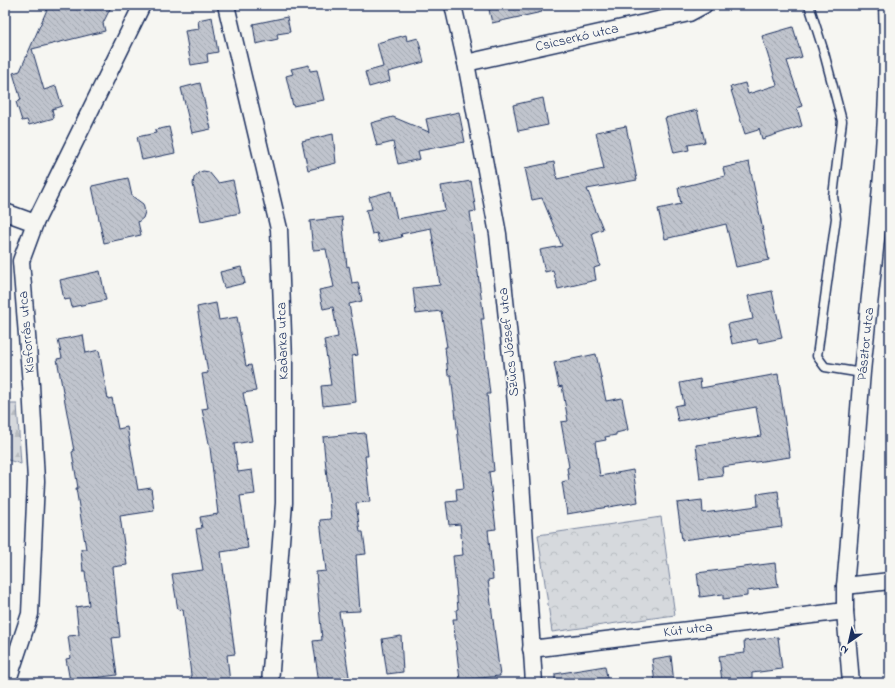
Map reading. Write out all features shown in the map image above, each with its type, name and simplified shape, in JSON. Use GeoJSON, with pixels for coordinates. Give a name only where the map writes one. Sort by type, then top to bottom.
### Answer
{"type":"FeatureCollection","features":[{"type":"Feature","properties":{"kind":"street","name":"Kisforrás utca"},"geometry":{"type":"LineString","coordinates":[[6,683],[30,614],[36,481],[31,385],[21,261],[34,223],[142,5]]}},
{"type":"Feature","properties":{"kind":"street","name":"Kadarka utca"},"geometry":{"type":"LineString","coordinates":[[226,5],[279,229],[284,360],[284,503],[270,683]]}},
{"type":"Feature","properties":{"kind":"street","name":"Szűcs József utca"},"geometry":{"type":"LineString","coordinates":[[453,5],[466,63],[498,241],[516,403],[534,683]]}},
{"type":"Feature","properties":{"kind":"street","name":"Csicserkó utca"},"geometry":{"type":"LineString","coordinates":[[466,63],[704,5]]}},
{"type":"Feature","properties":{"kind":"street","name":"Pásztor utca"},"geometry":{"type":"LineString","coordinates":[[851,683],[845,611],[845,586],[862,373],[885,164],[889,54],[887,5]]}},
{"type":"Feature","properties":{"kind":"street"},"geometry":{"type":"LineString","coordinates":[[5,212],[34,223]]}},
{"type":"Feature","properties":{"kind":"street"},"geometry":{"type":"LineString","coordinates":[[845,586],[890,582]]}},
{"type":"Feature","properties":{"kind":"street","name":"Kút utca"},"geometry":{"type":"LineString","coordinates":[[531,649],[845,611]]}},
{"type":"Feature","properties":{"kind":"lane"},"geometry":{"type":"LineString","coordinates":[[809,5],[823,49],[842,121],[833,196],[836,218],[816,356],[825,367],[862,373]]}},
{"type":"Feature","properties":{"kind":"green space"},"geometry":{"type":"Polygon","coordinates":[[[5,404],[17,404],[21,464],[5,459],[5,404]]]}},
{"type":"Feature","properties":{"kind":"green space"},"geometry":{"type":"Polygon","coordinates":[[[661,517],[675,615],[552,632],[538,535],[661,517]]]}},
{"type":"Feature","properties":{"kind":"building"},"geometry":{"type":"Polygon","coordinates":[[[49,5],[112,5],[103,23],[105,31],[32,49],[44,90],[56,86],[62,106],[52,109],[54,118],[29,125],[27,120],[22,121],[16,102],[21,100],[13,73],[20,71],[49,5]]]}},
{"type":"Feature","properties":{"kind":"building"},"geometry":{"type":"Polygon","coordinates":[[[488,5],[541,5],[542,12],[492,23],[488,5]]]}},
{"type":"Feature","properties":{"kind":"building"},"geometry":{"type":"Polygon","coordinates":[[[212,17],[218,52],[207,54],[208,62],[191,65],[185,31],[199,29],[198,20],[212,17]]]}},
{"type":"Feature","properties":{"kind":"building"},"geometry":{"type":"Polygon","coordinates":[[[287,17],[290,32],[277,34],[278,39],[256,44],[253,24],[287,17]]]}},
{"type":"Feature","properties":{"kind":"building"},"geometry":{"type":"Polygon","coordinates":[[[793,27],[802,57],[787,61],[802,106],[797,108],[802,126],[762,139],[759,128],[758,130],[745,134],[730,87],[745,83],[748,94],[777,85],[762,36],[793,27]]]}},
{"type":"Feature","properties":{"kind":"building"},"geometry":{"type":"Polygon","coordinates":[[[406,35],[407,41],[418,38],[424,62],[388,72],[390,81],[369,87],[365,72],[383,67],[377,43],[406,35]]]}},
{"type":"Feature","properties":{"kind":"building"},"geometry":{"type":"Polygon","coordinates":[[[309,65],[310,71],[317,70],[324,100],[293,106],[286,76],[293,74],[291,69],[309,65]]]}},
{"type":"Feature","properties":{"kind":"building"},"geometry":{"type":"Polygon","coordinates":[[[200,83],[211,129],[192,133],[181,88],[200,83]]]}},
{"type":"Feature","properties":{"kind":"building"},"geometry":{"type":"Polygon","coordinates":[[[543,98],[548,125],[518,131],[513,105],[543,98]]]}},
{"type":"Feature","properties":{"kind":"building"},"geometry":{"type":"Polygon","coordinates":[[[697,110],[705,142],[688,145],[689,150],[674,153],[665,118],[697,110]]]}},
{"type":"Feature","properties":{"kind":"building"},"geometry":{"type":"Polygon","coordinates":[[[459,112],[465,142],[418,151],[420,159],[398,164],[393,142],[377,146],[371,123],[393,117],[429,132],[426,119],[459,112]]]}},
{"type":"Feature","properties":{"kind":"building"},"geometry":{"type":"Polygon","coordinates":[[[626,126],[637,180],[587,189],[603,229],[592,233],[600,266],[594,268],[596,280],[558,289],[553,270],[545,272],[540,250],[562,246],[542,198],[532,200],[525,168],[554,162],[557,179],[604,169],[596,132],[626,126]]]}},
{"type":"Feature","properties":{"kind":"building"},"geometry":{"type":"Polygon","coordinates":[[[169,127],[175,153],[142,160],[137,137],[156,133],[155,130],[169,127]]]}},
{"type":"Feature","properties":{"kind":"building"},"geometry":{"type":"Polygon","coordinates":[[[333,134],[336,163],[308,170],[302,141],[333,134]]]}},
{"type":"Feature","properties":{"kind":"building"},"geometry":{"type":"Polygon","coordinates":[[[749,162],[769,260],[736,267],[726,224],[665,239],[658,209],[681,204],[678,188],[725,176],[723,168],[749,162]]]}},
{"type":"Feature","properties":{"kind":"building"},"geometry":{"type":"Polygon","coordinates":[[[203,171],[209,172],[218,183],[233,180],[240,213],[201,221],[193,184],[194,178],[198,173],[203,171]]]}},
{"type":"Feature","properties":{"kind":"building"},"geometry":{"type":"Polygon","coordinates":[[[128,178],[132,196],[143,204],[145,212],[143,218],[138,222],[141,235],[104,243],[92,186],[128,178]]]}},
{"type":"Feature","properties":{"kind":"building"},"geometry":{"type":"Polygon","coordinates":[[[471,181],[476,211],[470,212],[484,319],[481,319],[490,394],[487,394],[494,471],[489,472],[496,529],[488,530],[493,579],[488,580],[500,676],[460,680],[453,619],[457,619],[456,610],[458,609],[453,556],[463,555],[460,524],[449,525],[446,502],[457,501],[456,489],[464,488],[451,375],[448,375],[445,347],[447,347],[441,311],[416,314],[413,288],[440,285],[431,228],[401,234],[402,237],[379,242],[377,233],[372,234],[366,210],[372,209],[369,197],[391,191],[397,219],[445,210],[441,186],[471,181]]]}},
{"type":"Feature","properties":{"kind":"building"},"geometry":{"type":"Polygon","coordinates":[[[342,217],[347,267],[349,266],[352,283],[358,282],[362,301],[349,304],[358,355],[352,356],[356,402],[323,406],[321,386],[331,385],[324,340],[338,337],[333,307],[323,309],[319,290],[334,287],[326,249],[313,250],[310,221],[342,217]]]}},
{"type":"Feature","properties":{"kind":"building"},"geometry":{"type":"Polygon","coordinates":[[[241,267],[245,283],[224,288],[220,272],[241,267]]]}},
{"type":"Feature","properties":{"kind":"building"},"geometry":{"type":"Polygon","coordinates":[[[100,271],[106,300],[72,307],[70,299],[64,300],[60,280],[100,271]]]}},
{"type":"Feature","properties":{"kind":"building"},"geometry":{"type":"Polygon","coordinates":[[[772,291],[782,338],[758,343],[757,339],[732,344],[728,324],[753,319],[748,296],[772,291]]]}},
{"type":"Feature","properties":{"kind":"building"},"geometry":{"type":"Polygon","coordinates":[[[216,303],[219,320],[237,317],[246,366],[251,365],[256,391],[243,393],[252,441],[234,444],[238,472],[252,470],[255,494],[240,496],[248,548],[221,552],[235,654],[227,655],[230,683],[192,683],[183,609],[178,610],[172,574],[203,570],[196,529],[202,528],[200,517],[218,514],[210,448],[202,409],[208,408],[202,374],[208,373],[197,307],[216,303]]]}},
{"type":"Feature","properties":{"kind":"building"},"geometry":{"type":"Polygon","coordinates":[[[83,335],[86,353],[99,350],[108,399],[112,398],[118,429],[127,427],[138,490],[151,488],[154,511],[120,516],[127,565],[113,567],[120,637],[112,638],[117,675],[70,681],[66,659],[71,658],[68,636],[79,635],[76,607],[89,605],[85,571],[83,571],[81,549],[86,549],[76,488],[78,488],[72,452],[74,451],[57,359],[62,358],[58,340],[83,335]]]}},
{"type":"Feature","properties":{"kind":"building"},"geometry":{"type":"Polygon","coordinates":[[[596,354],[606,401],[622,398],[628,430],[616,433],[616,435],[605,437],[606,440],[595,442],[600,476],[633,470],[638,502],[567,514],[562,482],[569,480],[567,468],[569,467],[561,422],[568,421],[562,386],[559,387],[554,363],[596,354]]]}},
{"type":"Feature","properties":{"kind":"building"},"geometry":{"type":"Polygon","coordinates":[[[778,374],[790,457],[722,467],[723,476],[700,479],[696,445],[761,436],[756,407],[678,421],[675,406],[684,404],[680,383],[700,379],[701,388],[778,374]]]}},
{"type":"Feature","properties":{"kind":"building"},"geometry":{"type":"Polygon","coordinates":[[[365,433],[368,456],[365,456],[370,502],[356,503],[360,532],[363,532],[366,554],[356,555],[360,611],[339,612],[350,683],[319,683],[313,641],[322,640],[316,572],[326,571],[320,520],[331,519],[323,437],[365,433]]]}},
{"type":"Feature","properties":{"kind":"building"},"geometry":{"type":"Polygon","coordinates":[[[778,491],[782,527],[682,540],[677,503],[702,500],[703,513],[758,506],[757,494],[778,491]]]}},
{"type":"Feature","properties":{"kind":"building"},"geometry":{"type":"Polygon","coordinates":[[[775,563],[778,587],[747,591],[747,596],[723,599],[723,594],[700,597],[697,573],[775,563]]]}},
{"type":"Feature","properties":{"kind":"building"},"geometry":{"type":"Polygon","coordinates":[[[401,636],[403,672],[387,674],[382,639],[401,636]]]}},
{"type":"Feature","properties":{"kind":"building"},"geometry":{"type":"Polygon","coordinates":[[[778,637],[782,669],[752,673],[752,678],[722,682],[719,656],[745,653],[744,641],[778,637]]]}},
{"type":"Feature","properties":{"kind":"building"},"geometry":{"type":"Polygon","coordinates":[[[671,656],[674,683],[655,683],[652,659],[671,656]]]}},
{"type":"Feature","properties":{"kind":"building"},"geometry":{"type":"Polygon","coordinates":[[[605,666],[608,683],[555,683],[555,674],[605,666]]]}}]}
